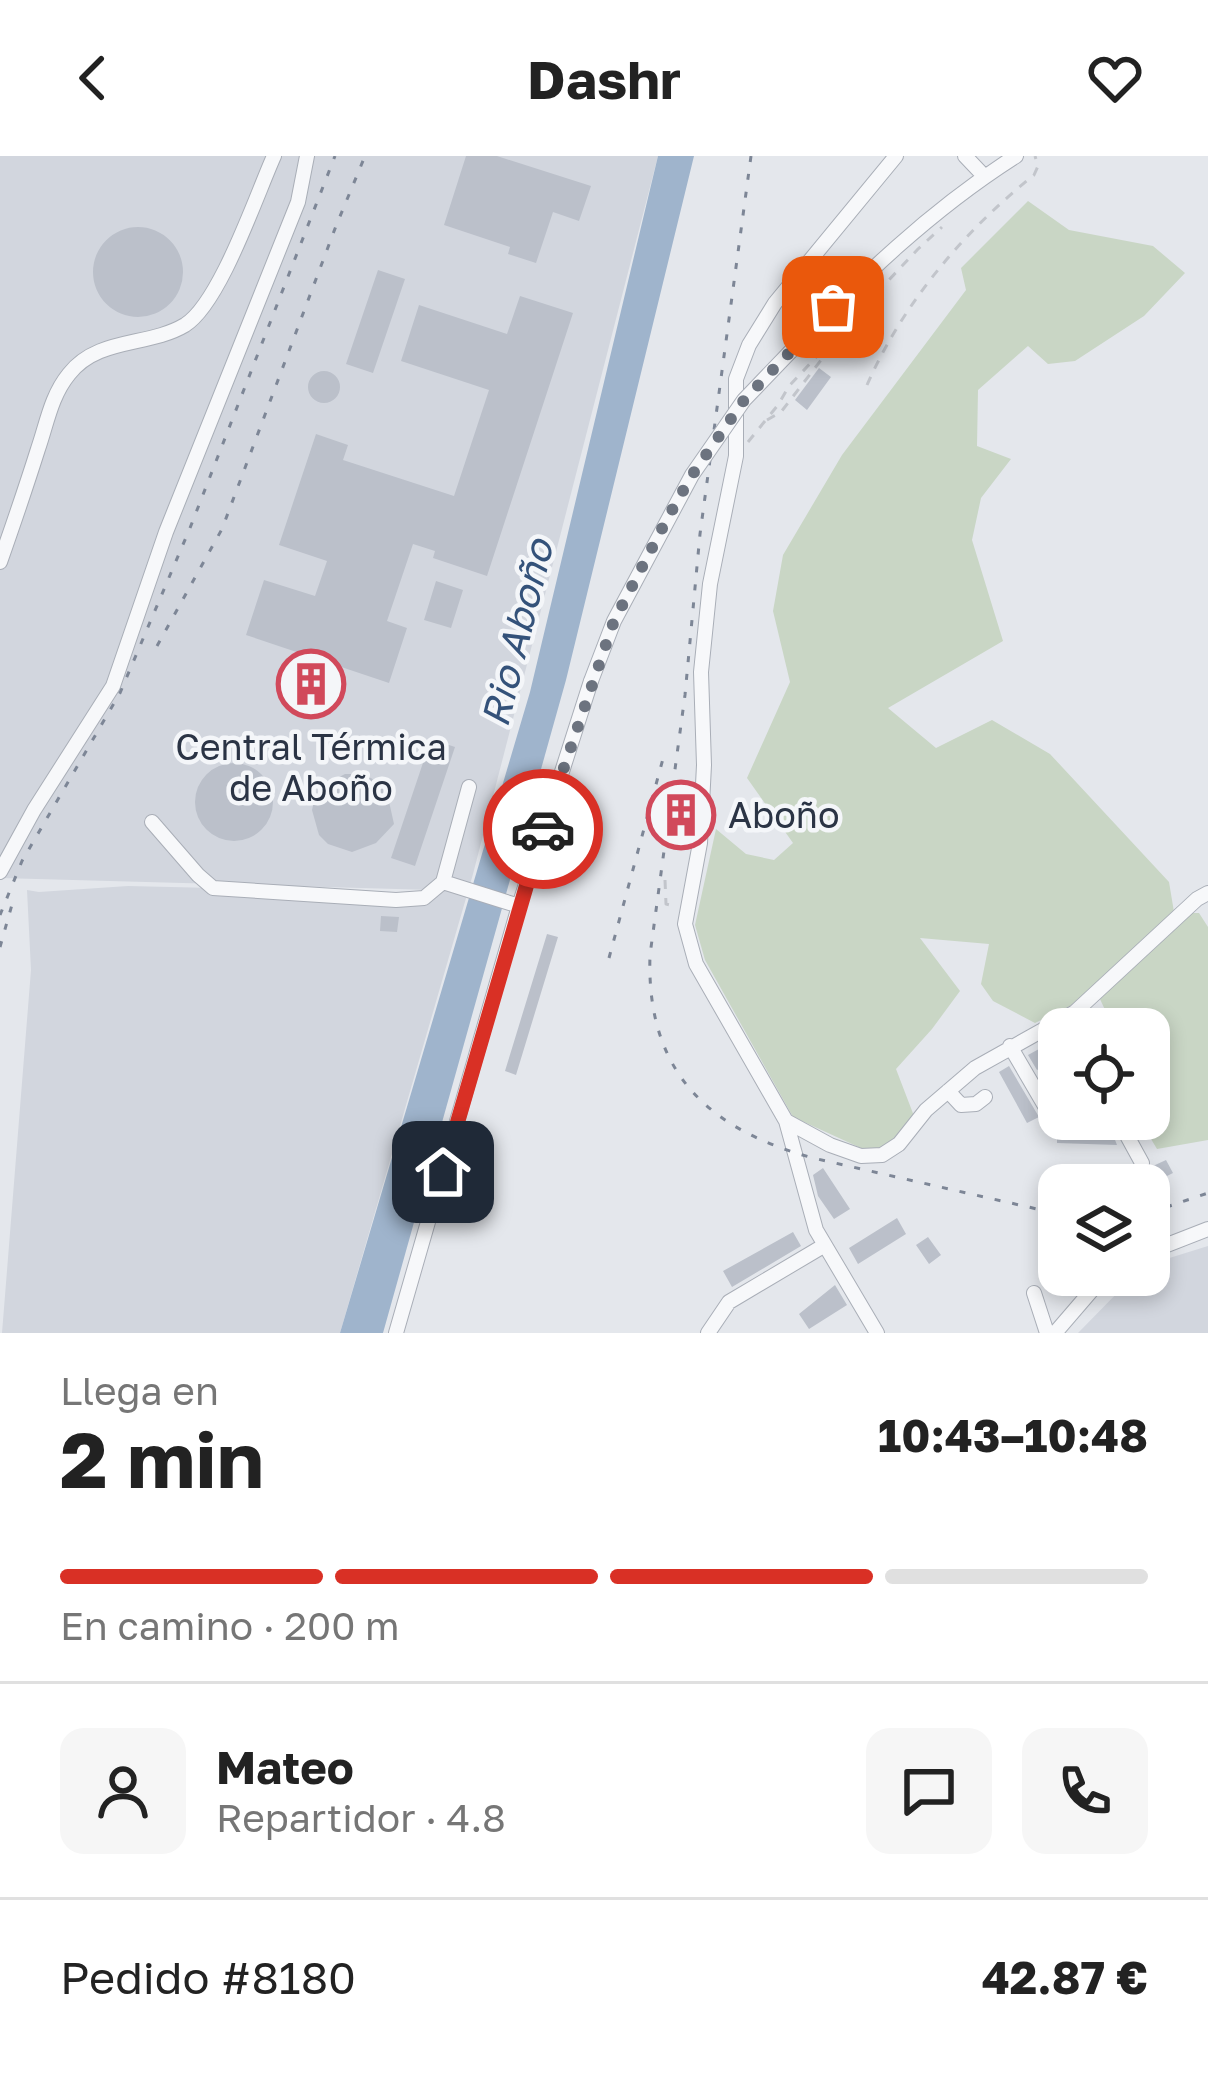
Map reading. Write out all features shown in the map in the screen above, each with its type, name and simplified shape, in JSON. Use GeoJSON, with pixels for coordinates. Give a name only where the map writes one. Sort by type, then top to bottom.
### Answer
{"type":"FeatureCollection","features":[{"type":"Feature","properties":{"kind":"street"},"geometry":{"type":"LineString","coordinates":[[0,562],[52,402],[69,374],[88,356],[118,344],[157,337],[189,322],[226,266],[274,156]]}},
{"type":"Feature","properties":{"kind":"street"},"geometry":{"type":"LineString","coordinates":[[0,872],[113,686],[166,532],[298,202],[307,156]]}},
{"type":"Feature","properties":{"kind":"street"},"geometry":{"type":"LineString","coordinates":[[877,1333],[816,1230],[786,1121],[696,964],[685,924],[700,843],[701,672],[710,584],[736,456],[736,380],[749,345],[776,303],[896,156]]}},
{"type":"Feature","properties":{"kind":"street"},"geometry":{"type":"LineString","coordinates":[[964,156],[984,176]]}},
{"type":"Feature","properties":{"kind":"street"},"geometry":{"type":"LineString","coordinates":[[396,1333],[515,905],[614,621],[692,475],[744,400],[889,252],[1016,156]]}},
{"type":"Feature","properties":{"kind":"street"},"geometry":{"type":"LineString","coordinates":[[152,822],[213,888],[424,898],[443,882],[470,787]]}},
{"type":"Feature","properties":{"kind":"street"},"geometry":{"type":"LineString","coordinates":[[443,882],[515,905]]}},
{"type":"Feature","properties":{"kind":"street"},"geometry":{"type":"LineString","coordinates":[[1079,1008],[1208,893]]}},
{"type":"Feature","properties":{"kind":"street"},"geometry":{"type":"LineString","coordinates":[[786,1121],[861,1156],[882,1155],[975,1068],[1038,1031]]}},
{"type":"Feature","properties":{"kind":"street"},"geometry":{"type":"LineString","coordinates":[[1010,1046],[1038,1093]]}},
{"type":"Feature","properties":{"kind":"street"},"geometry":{"type":"LineString","coordinates":[[948,1091],[961,1105],[976,1104],[985,1097]]}},
{"type":"Feature","properties":{"kind":"street"},"geometry":{"type":"LineString","coordinates":[[1130,1140],[1142,1162]]}},
{"type":"Feature","properties":{"kind":"street"},"geometry":{"type":"LineString","coordinates":[[1170,1244],[1208,1229]]}},
{"type":"Feature","properties":{"kind":"street"},"geometry":{"type":"LineString","coordinates":[[708,1333],[729,1302],[825,1245]]}},
{"type":"Feature","properties":{"kind":"street"},"geometry":{"type":"LineString","coordinates":[[1034,1293],[1051,1333],[1086,1296]]}},
{"type":"Feature","properties":{"kind":"path"},"geometry":{"type":"LineString","coordinates":[[867,385],[943,262],[980,221],[1034,175],[1035,156]]}},
{"type":"Feature","properties":{"kind":"path"},"geometry":{"type":"LineString","coordinates":[[736,456],[789,386],[948,222]]}},
{"type":"Feature","properties":{"kind":"path"},"geometry":{"type":"LineString","coordinates":[[766,421],[782,412],[838,334]]}},
{"type":"Feature","properties":{"kind":"path"},"geometry":{"type":"LineString","coordinates":[[665,880],[666,904],[687,909]]}},
{"type":"Feature","properties":{"kind":"shaded area","name":"Central Térmica de Aboño"},"geometry":{"type":"Polygon","coordinates":[[[0,156],[658,156],[473,874],[340,1333],[2,1333],[31,970],[27,890],[213,888],[396,900],[432,890],[0,878],[0,156]]]}},
{"type":"Feature","properties":{"kind":"shaded area"},"geometry":{"type":"Polygon","coordinates":[[[1208,1246],[1208,1333],[1078,1333],[1114,1296],[1170,1296],[1170,1258],[1208,1246]]]}},
{"type":"Feature","properties":{"kind":"green space"},"geometry":{"type":"Polygon","coordinates":[[[1028,201],[1069,230],[1153,246],[1185,273],[1144,316],[1075,361],[1048,364],[1028,346],[978,390],[977,446],[1011,459],[981,498],[972,540],[1003,641],[888,708],[936,748],[992,720],[1050,754],[1169,882],[1174,912],[1072,1005],[1038,1008],[1035,1023],[993,1001],[981,984],[989,944],[920,938],[960,991],[896,1069],[914,1116],[896,1140],[879,1151],[863,1149],[793,1117],[705,960],[695,925],[716,829],[746,854],[774,860],[793,843],[747,778],[790,682],[773,611],[783,555],[842,455],[966,290],[961,268],[1028,201]]]}},
{"type":"Feature","properties":{"kind":"green space"},"geometry":{"type":"Polygon","coordinates":[[[1191,913],[1199,913],[1208,927],[1208,1140],[1157,1149],[1152,1140],[1170,1140],[1170,1008],[1104,1008],[1099,997],[1191,913]]]}},
{"type":"Feature","properties":{"kind":"water"},"geometry":{"type":"Polygon","coordinates":[[[658,156],[694,156],[566,680],[383,1333],[340,1333],[530,692],[658,156]]]}},
{"type":"Feature","properties":{"kind":"building"},"geometry":{"type":"Polygon","coordinates":[[[466,156],[497,156],[591,186],[579,221],[553,212],[536,263],[508,254],[510,247],[444,225],[466,156]]]}},
{"type":"Feature","properties":{"kind":"building"},"geometry":{"type":"Polygon","coordinates":[[[138,227],[170,240],[183,272],[170,304],[138,317],[106,304],[93,272],[106,240],[138,227]]]}},
{"type":"Feature","properties":{"kind":"building"},"geometry":{"type":"Polygon","coordinates":[[[378,270],[405,279],[373,373],[346,364],[378,270]]]}},
{"type":"Feature","properties":{"kind":"building"},"geometry":{"type":"Polygon","coordinates":[[[520,296],[573,313],[487,576],[433,558],[435,551],[413,544],[387,621],[407,628],[389,683],[246,635],[264,580],[315,596],[327,561],[279,545],[316,434],[348,445],[343,460],[454,496],[489,390],[401,361],[419,305],[507,334],[520,296]]]}},
{"type":"Feature","properties":{"kind":"building"},"geometry":{"type":"Polygon","coordinates":[[[819,368],[831,377],[807,410],[795,400],[819,368]]]}},
{"type":"Feature","properties":{"kind":"building"},"geometry":{"type":"Polygon","coordinates":[[[324,371],[335,376],[340,387],[335,398],[324,403],[313,398],[308,387],[313,376],[324,371]]]}},
{"type":"Feature","properties":{"kind":"building"},"geometry":{"type":"Polygon","coordinates":[[[436,581],[463,590],[451,628],[424,620],[436,581]]]}},
{"type":"Feature","properties":{"kind":"building","name":"Central Térmica de Aboño"},"geometry":{"type":"Polygon","coordinates":[[[317,662],[327,690],[315,700],[305,699],[297,692],[296,682],[317,662]]]}},
{"type":"Feature","properties":{"kind":"building"},"geometry":{"type":"Polygon","coordinates":[[[431,739],[455,747],[415,866],[391,858],[431,739]]]}},
{"type":"Feature","properties":{"kind":"building"},"geometry":{"type":"Polygon","coordinates":[[[234,763],[262,774],[273,802],[262,830],[234,841],[206,830],[195,802],[206,774],[234,763]]]}},
{"type":"Feature","properties":{"kind":"building"},"geometry":{"type":"Polygon","coordinates":[[[345,774],[371,778],[381,786],[394,824],[376,843],[352,852],[328,844],[319,835],[312,810],[322,786],[345,774]]]}},
{"type":"Feature","properties":{"kind":"building"},"geometry":{"type":"Polygon","coordinates":[[[381,916],[399,917],[397,932],[380,931],[381,916]]]}},
{"type":"Feature","properties":{"kind":"building"},"geometry":{"type":"Polygon","coordinates":[[[547,934],[558,937],[516,1075],[505,1071],[547,934]]]}},
{"type":"Feature","properties":{"kind":"building"},"geometry":{"type":"Polygon","coordinates":[[[1038,1050],[1038,1069],[1037,1070],[1028,1055],[1038,1050]]]}},
{"type":"Feature","properties":{"kind":"building"},"geometry":{"type":"Polygon","coordinates":[[[1009,1066],[1038,1118],[1027,1123],[999,1072],[1009,1066]]]}},
{"type":"Feature","properties":{"kind":"building"},"geometry":{"type":"Polygon","coordinates":[[[1115,1140],[1117,1145],[1057,1143],[1115,1140]]]}},
{"type":"Feature","properties":{"kind":"building"},"geometry":{"type":"Polygon","coordinates":[[[823,1168],[850,1209],[834,1219],[818,1196],[813,1175],[823,1168]]]}},
{"type":"Feature","properties":{"kind":"building"},"geometry":{"type":"Polygon","coordinates":[[[897,1218],[906,1234],[858,1264],[849,1248],[897,1218]]]}},
{"type":"Feature","properties":{"kind":"building"},"geometry":{"type":"Polygon","coordinates":[[[793,1232],[801,1246],[732,1287],[723,1271],[793,1232]]]}},
{"type":"Feature","properties":{"kind":"building"},"geometry":{"type":"Polygon","coordinates":[[[928,1237],[941,1255],[929,1264],[916,1245],[928,1237]]]}},
{"type":"Feature","properties":{"kind":"building"},"geometry":{"type":"Polygon","coordinates":[[[835,1285],[847,1305],[809,1329],[799,1314],[835,1285]]]}},
{"type":"Feature","properties":{"kind":"railway"},"geometry":{"type":"LineString","coordinates":[[0,915],[22,861],[120,693],[190,528],[335,156]]}},
{"type":"Feature","properties":{"kind":"railway"},"geometry":{"type":"LineString","coordinates":[[157,646],[222,529],[365,156]]}},
{"type":"Feature","properties":{"kind":"railway"},"geometry":{"type":"LineString","coordinates":[[751,156],[650,955],[651,996],[659,1031],[690,1089],[713,1111],[775,1146],[1038,1209]]}},
{"type":"Feature","properties":{"kind":"railway"},"geometry":{"type":"LineString","coordinates":[[609,958],[664,755]]}},
{"type":"Feature","properties":{"kind":"railway"},"geometry":{"type":"LineString","coordinates":[[0,947],[13,901]]}},
{"type":"Feature","properties":{"kind":"railway"},"geometry":{"type":"LineString","coordinates":[[1170,1206],[1208,1193]]}},
{"type":"Feature","properties":{"kind":"way so far"},"geometry":{"type":"LineString","coordinates":[[543,829],[614,621],[667,519],[744,400],[833,307]]}},
{"type":"Feature","properties":{"kind":"place","name":"Central Térmica de Aboño"},"geometry":{"type":"Point","coordinates":[311,684]}},
{"type":"Feature","properties":{"kind":"place","name":"Aboño"},"geometry":{"type":"Point","coordinates":[681,815]}},
{"type":"Feature","properties":{"kind":"route"},"geometry":{"type":"LineString","coordinates":[[443,1172],[543,829]]}},
{"type":"Feature","properties":{"kind":"water label","name":"Rio Aboño"},"geometry":{"type":"Point","coordinates":[517,633]}}]}
